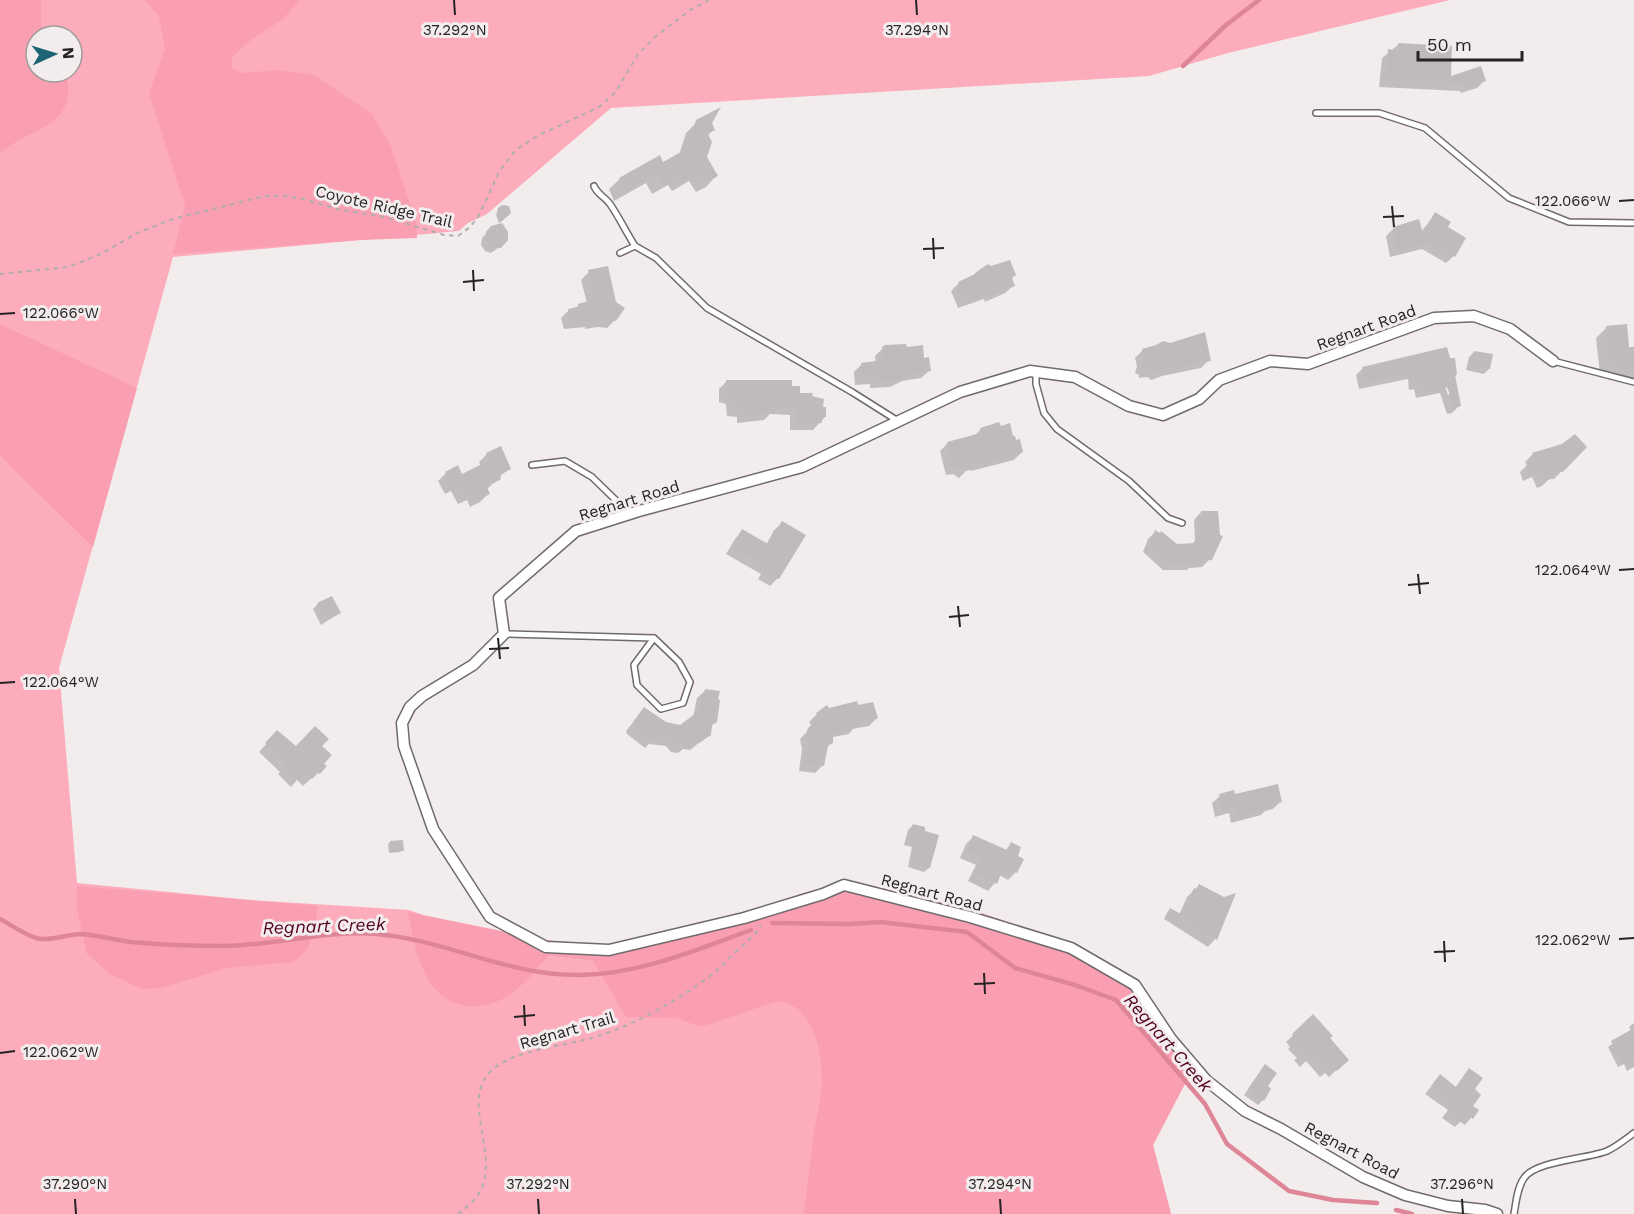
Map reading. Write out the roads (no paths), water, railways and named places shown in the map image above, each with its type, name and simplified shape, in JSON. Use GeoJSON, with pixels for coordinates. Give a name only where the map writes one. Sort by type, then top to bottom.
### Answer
{"type":"FeatureCollection","features":[{"type":"Feature","properties":{"kind":"street","name":"Regnart Road"},"geometry":{"type":"LineString","coordinates":[[1497,1214],[1485,1210],[1448,1206],[1405,1195],[1363,1177],[1281,1129],[1245,1111],[1206,1080],[1171,1039],[1134,985],[1071,948],[970,916],[844,885],[823,894],[744,918],[609,950],[546,946],[490,916],[433,829],[404,746],[402,723],[410,707],[422,696],[473,665],[504,634],[499,598],[576,531],[802,467],[960,392],[1030,371],[1075,377],[1129,406],[1163,415],[1199,399],[1219,380],[1270,361],[1308,364],[1434,318],[1474,316],[1510,329],[1553,361]]}},
{"type":"Feature","properties":{"kind":"lane"},"geometry":{"type":"LineString","coordinates":[[1316,113],[1379,113],[1425,128],[1509,198],[1569,222],[1634,223]]}},
{"type":"Feature","properties":{"kind":"lane"},"geometry":{"type":"LineString","coordinates":[[594,186],[611,206],[635,246],[656,258],[708,308],[898,421]]}},
{"type":"Feature","properties":{"kind":"lane"},"geometry":{"type":"LineString","coordinates":[[620,253],[635,246]]}},
{"type":"Feature","properties":{"kind":"lane"},"geometry":{"type":"LineString","coordinates":[[1553,361],[1634,382]]}},
{"type":"Feature","properties":{"kind":"lane"},"geometry":{"type":"LineString","coordinates":[[1036,372],[1036,384],[1044,413],[1057,429],[1129,481],[1168,518],[1182,522]]}},
{"type":"Feature","properties":{"kind":"lane"},"geometry":{"type":"LineString","coordinates":[[532,465],[565,461],[592,477],[630,514]]}},
{"type":"Feature","properties":{"kind":"lane"},"geometry":{"type":"LineString","coordinates":[[504,634],[654,638],[679,662],[690,682],[683,703],[661,709],[637,685],[634,665],[654,638]]}},
{"type":"Feature","properties":{"kind":"lane"},"geometry":{"type":"LineString","coordinates":[[1514,1214],[1523,1179],[1530,1172],[1541,1167],[1608,1150],[1634,1133]]}},
{"type":"Feature","properties":{"kind":"waterway"},"geometry":{"type":"LineString","coordinates":[[1183,66],[1226,25],[1259,0]]}},
{"type":"Feature","properties":{"kind":"waterway","name":"Regnart Creek"},"geometry":{"type":"LineString","coordinates":[[0,919],[41,939],[81,934],[131,942],[179,945],[245,945],[338,934],[376,934],[428,943],[527,970],[580,975],[602,974],[646,966],[751,930]]}},
{"type":"Feature","properties":{"kind":"waterway","name":"Regnart Creek"},"geometry":{"type":"LineString","coordinates":[[772,923],[880,922],[967,932],[1015,968],[1075,985],[1116,1000],[1205,1104],[1227,1144],[1289,1191],[1333,1200],[1377,1203]]}},
{"type":"Feature","properties":{"kind":"waterway","name":"Regnart Creek"},"geometry":{"type":"LineString","coordinates":[[1396,1210],[1412,1214]]}}]}
